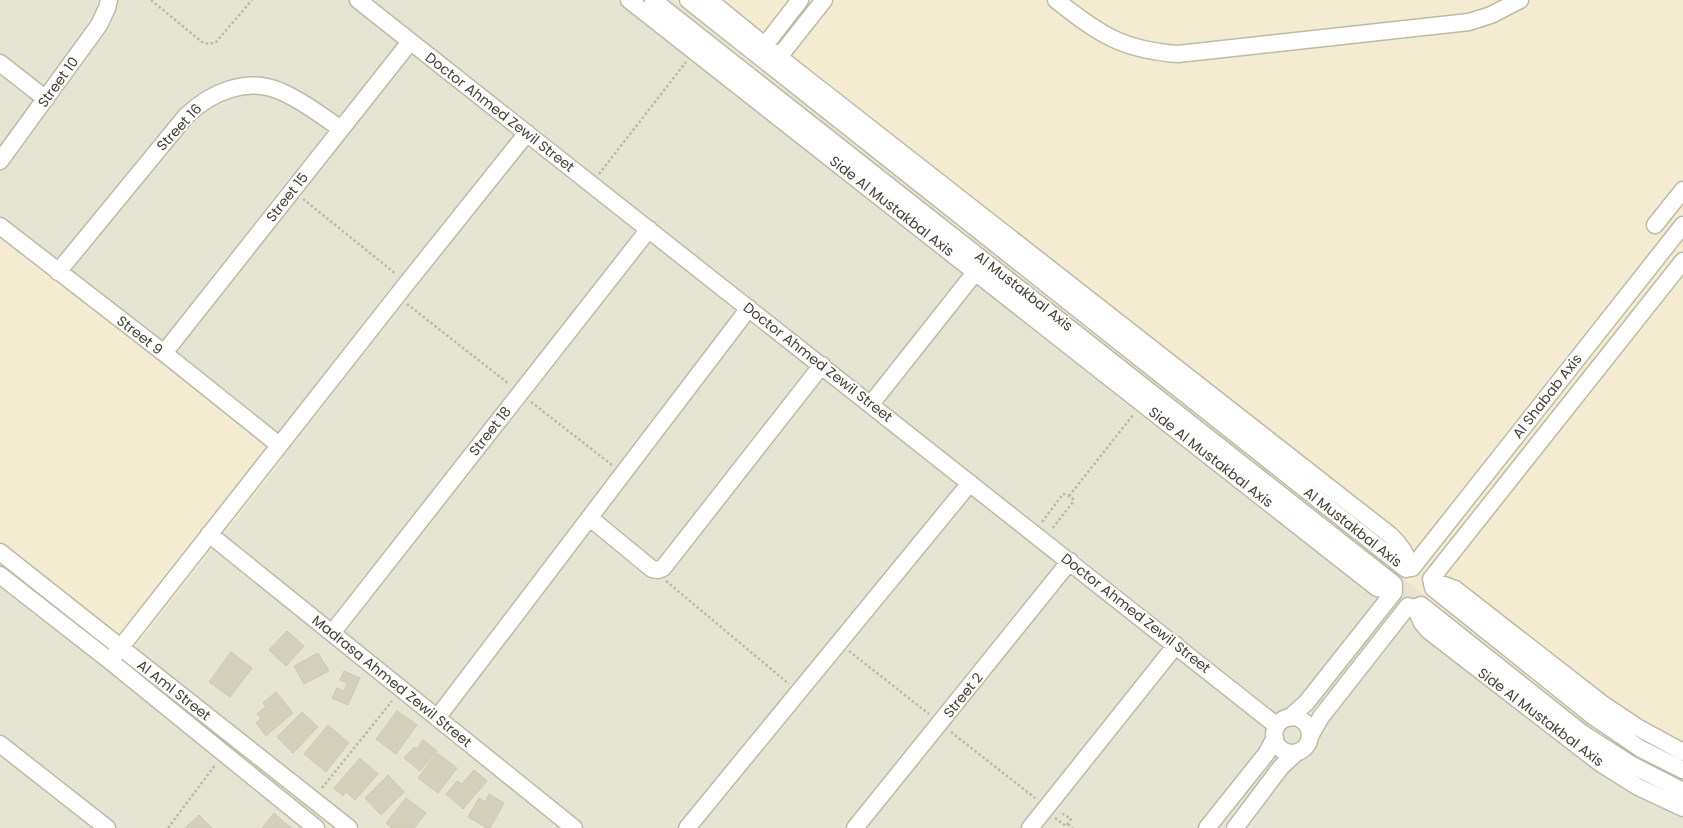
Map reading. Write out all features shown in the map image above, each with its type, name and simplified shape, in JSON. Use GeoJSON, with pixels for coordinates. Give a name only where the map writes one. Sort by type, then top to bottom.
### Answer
{"type":"FeatureCollection","features":[{"type":"Feature","properties":{"kind":"street","name":"Street 10"},"geometry":{"type":"LineString","coordinates":[[0,161],[99,25],[108,8],[109,0]]}},
{"type":"Feature","properties":{"kind":"street","name":"Doctor Ahmed Zewil Street"},"geometry":{"type":"LineString","coordinates":[[358,0],[1280,727]]}},
{"type":"Feature","properties":{"kind":"street","name":"Side Al Mustakbal Axis"},"geometry":{"type":"LineString","coordinates":[[630,0],[980,266],[1143,404],[1377,588],[1386,590],[1394,588]]}},
{"type":"Feature","properties":{"kind":"street","name":"Al Mustakbal Axis"},"geometry":{"type":"LineString","coordinates":[[653,0],[980,266],[1394,588]]}},
{"type":"Feature","properties":{"kind":"street","name":"Al Mustakbal Axis"},"geometry":{"type":"LineString","coordinates":[[688,0],[996,246],[1410,568]]}},
{"type":"Feature","properties":{"kind":"street"},"geometry":{"type":"LineString","coordinates":[[709,0],[779,57],[1390,535],[1400,544],[1407,555],[1410,568]]}},
{"type":"Feature","properties":{"kind":"street"},"geometry":{"type":"LineString","coordinates":[[765,45],[800,0]]}},
{"type":"Feature","properties":{"kind":"street"},"geometry":{"type":"LineString","coordinates":[[779,57],[824,0]]}},
{"type":"Feature","properties":{"kind":"street"},"geometry":{"type":"LineString","coordinates":[[1056,0],[1096,31],[1115,41],[1142,49],[1178,54],[1469,22],[1492,15],[1520,0]]}},
{"type":"Feature","properties":{"kind":"street","name":"Street 15"},"geometry":{"type":"LineString","coordinates":[[164,353],[410,42]]}},
{"type":"Feature","properties":{"kind":"street"},"geometry":{"type":"LineString","coordinates":[[0,63],[46,99]]}},
{"type":"Feature","properties":{"kind":"street","name":"Street 16"},"geometry":{"type":"LineString","coordinates":[[58,272],[186,116],[198,104],[213,95],[229,89],[246,86],[280,90],[341,129]]}},
{"type":"Feature","properties":{"kind":"street"},"geometry":{"type":"LineString","coordinates":[[110,660],[527,133]]}},
{"type":"Feature","properties":{"kind":"street"},"geometry":{"type":"LineString","coordinates":[[1655,225],[1683,190]]}},
{"type":"Feature","properties":{"kind":"street","name":"Al Shabab Axis"},"geometry":{"type":"LineString","coordinates":[[1410,568],[1683,225]]}},
{"type":"Feature","properties":{"kind":"street","name":"Street 9"},"geometry":{"type":"LineString","coordinates":[[0,226],[279,445]]}},
{"type":"Feature","properties":{"kind":"street","name":"Street 18"},"geometry":{"type":"LineString","coordinates":[[332,633],[649,228]]}},
{"type":"Feature","properties":{"kind":"street"},"geometry":{"type":"LineString","coordinates":[[871,404],[996,246]]}},
{"type":"Feature","properties":{"kind":"street","name":"Al Shabab Axis"},"geometry":{"type":"LineString","coordinates":[[1432,584],[1683,260]]}},
{"type":"Feature","properties":{"kind":"street"},"geometry":{"type":"LineString","coordinates":[[438,718],[749,308]]}},
{"type":"Feature","properties":{"kind":"street"},"geometry":{"type":"LineString","coordinates":[[590,518],[652,569],[660,569],[668,564],[822,365]]}},
{"type":"Feature","properties":{"kind":"street"},"geometry":{"type":"LineString","coordinates":[[687,828],[970,482]]}},
{"type":"Feature","properties":{"kind":"street","name":"Madrasa Ahmed Zewil Street"},"geometry":{"type":"LineString","coordinates":[[209,534],[574,828]]}},
{"type":"Feature","properties":{"kind":"street","name":"Al Aml Street"},"geometry":{"type":"LineString","coordinates":[[0,552],[349,828]]}},
{"type":"Feature","properties":{"kind":"street","name":"Street 2"},"geometry":{"type":"LineString","coordinates":[[855,828],[1070,561]]}},
{"type":"Feature","properties":{"kind":"street"},"geometry":{"type":"LineString","coordinates":[[1207,828],[1266,754],[1280,727],[1306,703],[1394,588],[1398,575],[1410,568],[1423,570],[1432,584],[1594,717],[1641,749],[1683,770]]}},
{"type":"Feature","properties":{"kind":"street","name":"Al Aml Street"},"geometry":{"type":"LineString","coordinates":[[0,575],[110,660],[316,828]]}},
{"type":"Feature","properties":{"kind":"street"},"geometry":{"type":"LineString","coordinates":[[1242,825],[1281,767],[1307,744],[1320,717],[1415,606],[1428,600],[1432,584]]}},
{"type":"Feature","properties":{"kind":"street"},"geometry":{"type":"LineString","coordinates":[[1432,584],[1444,585],[1455,589],[1604,705],[1636,727],[1683,752]]}},
{"type":"Feature","properties":{"kind":"street"},"geometry":{"type":"LineString","coordinates":[[1394,588],[1401,602],[1415,606],[1582,733],[1632,766],[1683,792]]}},
{"type":"Feature","properties":{"kind":"street","name":"Side Al Mustakbal Axis"},"geometry":{"type":"LineString","coordinates":[[1415,606],[1422,623],[1429,631],[1582,751],[1638,787],[1683,808]]}},
{"type":"Feature","properties":{"kind":"street"},"geometry":{"type":"LineString","coordinates":[[1030,828],[1176,645]]}},
{"type":"Feature","properties":{"kind":"street"},"geometry":{"type":"LineString","coordinates":[[1280,727],[1302,721],[1308,727],[1310,736]]}},
{"type":"Feature","properties":{"kind":"street"},"geometry":{"type":"LineString","coordinates":[[1280,727],[1278,746],[1284,751],[1297,752]]}},
{"type":"Feature","properties":{"kind":"street"},"geometry":{"type":"LineString","coordinates":[[0,744],[107,828]]}},
{"type":"Feature","properties":{"kind":"path"},"geometry":{"type":"LineString","coordinates":[[151,0],[202,42],[209,44],[216,42],[252,0]]}},
{"type":"Feature","properties":{"kind":"path"},"geometry":{"type":"LineString","coordinates":[[591,183],[695,51]]}},
{"type":"Feature","properties":{"kind":"path"},"geometry":{"type":"LineString","coordinates":[[292,190],[407,283]]}},
{"type":"Feature","properties":{"kind":"path"},"geometry":{"type":"LineString","coordinates":[[1069,496],[1143,404]]}},
{"type":"Feature","properties":{"kind":"path"},"geometry":{"type":"LineString","coordinates":[[1063,494],[1073,499],[1073,502],[1038,536],[1063,494]]}},
{"type":"Feature","properties":{"kind":"path"},"geometry":{"type":"LineString","coordinates":[[660,569],[666,581],[798,691]]}},
{"type":"Feature","properties":{"kind":"path"},"geometry":{"type":"LineString","coordinates":[[312,800],[401,690]]}},
{"type":"Feature","properties":{"kind":"path"},"geometry":{"type":"LineString","coordinates":[[168,828],[223,753]]}},
{"type":"Feature","properties":{"kind":"path"},"geometry":{"type":"LineString","coordinates":[[1068,824],[1073,828]]}},
{"type":"Feature","properties":{"kind":"shaded area"},"geometry":{"type":"Polygon","coordinates":[[[0,0],[1683,0],[1622,748],[1683,780],[1683,828],[0,828],[0,0]]]}},
{"type":"Feature","properties":{"kind":"shaded area"},"geometry":{"type":"Polygon","coordinates":[[[672,0],[1683,0],[1683,780],[1622,748],[1582,720],[672,0]]]}},
{"type":"Feature","properties":{"kind":"shaded area"},"geometry":{"type":"Polygon","coordinates":[[[0,237],[283,459],[125,660],[0,563],[0,237]]]}},
{"type":"Feature","properties":{"kind":"building"},"geometry":{"type":"Polygon","coordinates":[[[287,631],[304,646],[286,666],[269,650],[287,631]]]}},
{"type":"Feature","properties":{"kind":"building"},"geometry":{"type":"Polygon","coordinates":[[[231,652],[252,668],[230,697],[209,682],[231,652]]]}},
{"type":"Feature","properties":{"kind":"building"},"geometry":{"type":"Polygon","coordinates":[[[318,653],[329,671],[304,684],[294,666],[318,653]]]}},
{"type":"Feature","properties":{"kind":"building"},"geometry":{"type":"Polygon","coordinates":[[[344,671],[360,678],[348,705],[332,698],[337,688],[344,691],[347,683],[340,680],[344,671]]]}},
{"type":"Feature","properties":{"kind":"building"},"geometry":{"type":"Polygon","coordinates":[[[276,692],[293,713],[266,736],[256,723],[261,718],[257,714],[266,707],[263,703],[276,692]]]}},
{"type":"Feature","properties":{"kind":"building"},"geometry":{"type":"Polygon","coordinates":[[[397,711],[417,725],[396,754],[376,739],[397,711]]]}},
{"type":"Feature","properties":{"kind":"building"},"geometry":{"type":"Polygon","coordinates":[[[302,712],[318,727],[293,753],[277,737],[302,712]]]}},
{"type":"Feature","properties":{"kind":"building"},"geometry":{"type":"Polygon","coordinates":[[[328,725],[349,743],[326,772],[304,754],[328,725]]]}},
{"type":"Feature","properties":{"kind":"building"},"geometry":{"type":"Polygon","coordinates":[[[423,740],[437,751],[420,771],[404,758],[414,747],[417,749],[423,740]]]}},
{"type":"Feature","properties":{"kind":"building"},"geometry":{"type":"Polygon","coordinates":[[[437,753],[457,768],[438,793],[418,778],[437,753]]]}},
{"type":"Feature","properties":{"kind":"building"},"geometry":{"type":"Polygon","coordinates":[[[360,758],[378,774],[355,800],[346,792],[343,796],[334,788],[360,758]]]}},
{"type":"Feature","properties":{"kind":"building"},"geometry":{"type":"Polygon","coordinates":[[[474,770],[487,781],[463,809],[446,794],[457,781],[462,784],[474,770]]]}},
{"type":"Feature","properties":{"kind":"building"},"geometry":{"type":"Polygon","coordinates":[[[388,775],[404,792],[381,815],[365,798],[388,775]]]}},
{"type":"Feature","properties":{"kind":"building"},"geometry":{"type":"Polygon","coordinates":[[[489,794],[504,803],[490,828],[487,828],[468,817],[479,798],[485,802],[489,794]]]}},
{"type":"Feature","properties":{"kind":"building"},"geometry":{"type":"Polygon","coordinates":[[[406,798],[426,813],[414,828],[392,828],[386,823],[406,798]]]}},
{"type":"Feature","properties":{"kind":"building"},"geometry":{"type":"Polygon","coordinates":[[[274,813],[284,822],[292,828],[262,828],[274,813]]]}},
{"type":"Feature","properties":{"kind":"building"},"geometry":{"type":"Polygon","coordinates":[[[199,815],[212,828],[185,828],[199,815]]]}}]}
